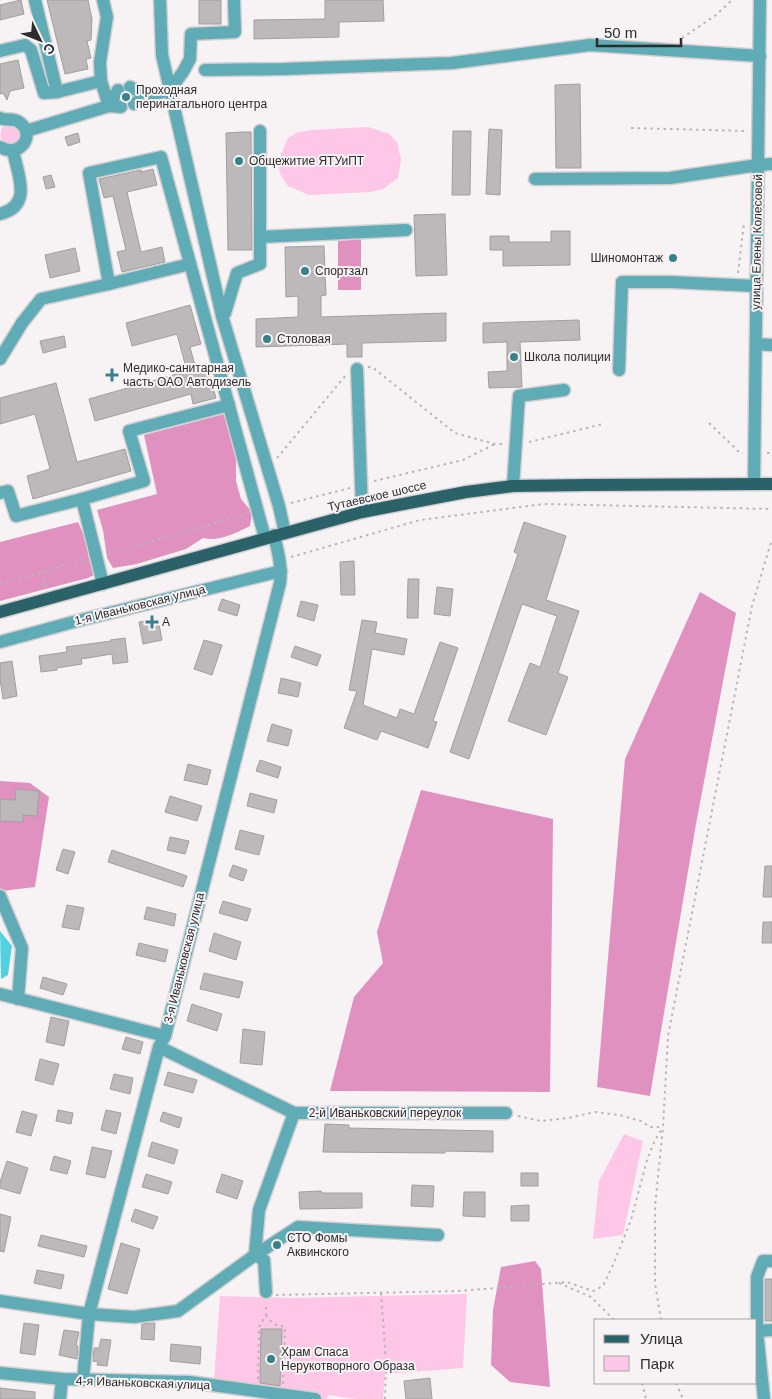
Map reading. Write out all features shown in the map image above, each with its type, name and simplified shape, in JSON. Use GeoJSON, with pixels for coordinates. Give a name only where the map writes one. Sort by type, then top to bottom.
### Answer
{"type":"FeatureCollection","features":[{"type":"Feature","properties":{"kind":"main road","name":"Тутаевское шоссе"},"geometry":{"type":"LineString","coordinates":[[0,612],[362,512],[466,492],[513,486],[772,484]]}},
{"type":"Feature","properties":{"kind":"street"},"geometry":{"type":"LineString","coordinates":[[35,0],[57,92]]}},
{"type":"Feature","properties":{"kind":"street"},"geometry":{"type":"LineString","coordinates":[[103,0],[107,17],[100,62],[101,81],[116,106]]}},
{"type":"Feature","properties":{"kind":"street"},"geometry":{"type":"LineString","coordinates":[[160,0],[162,55],[169,90],[222,316],[279,506],[275,535]]}},
{"type":"Feature","properties":{"kind":"street"},"geometry":{"type":"LineString","coordinates":[[134,104],[146,95],[169,90],[190,59],[191,34],[235,32],[234,0]]}},
{"type":"Feature","properties":{"kind":"street","name":"улица Елены Колесовой"},"geometry":{"type":"LineString","coordinates":[[754,484],[760,56],[764,8]]}},
{"type":"Feature","properties":{"kind":"street"},"geometry":{"type":"LineString","coordinates":[[0,51],[25,45],[31,50],[44,92],[57,92],[101,81]]}},
{"type":"Feature","properties":{"kind":"street"},"geometry":{"type":"LineString","coordinates":[[205,70],[452,63],[590,45],[760,56]]}},
{"type":"Feature","properties":{"kind":"street"},"geometry":{"type":"LineString","coordinates":[[130,87],[146,95]]}},
{"type":"Feature","properties":{"kind":"street"},"geometry":{"type":"LineString","coordinates":[[116,106],[118,90]]}},
{"type":"Feature","properties":{"kind":"street"},"geometry":{"type":"LineString","coordinates":[[26,131],[116,106]]}},
{"type":"Feature","properties":{"kind":"street"},"geometry":{"type":"LineString","coordinates":[[0,148],[6,151],[13,151],[22,146],[27,138],[22,123],[15,120],[2,121]]}},
{"type":"Feature","properties":{"kind":"street"},"geometry":{"type":"LineString","coordinates":[[222,316],[225,313],[238,273],[260,264],[260,131]]}},
{"type":"Feature","properties":{"kind":"street"},"geometry":{"type":"LineString","coordinates":[[0,214],[9,212],[16,205],[22,194],[13,151]]}},
{"type":"Feature","properties":{"kind":"street"},"geometry":{"type":"LineString","coordinates":[[109,284],[89,173],[161,157],[230,405],[257,511],[275,535]]}},
{"type":"Feature","properties":{"kind":"street"},"geometry":{"type":"LineString","coordinates":[[535,179],[670,178],[772,164]]}},
{"type":"Feature","properties":{"kind":"street"},"geometry":{"type":"LineString","coordinates":[[260,237],[406,230]]}},
{"type":"Feature","properties":{"kind":"street"},"geometry":{"type":"LineString","coordinates":[[0,360],[22,323],[41,299],[190,264]]}},
{"type":"Feature","properties":{"kind":"street"},"geometry":{"type":"LineString","coordinates":[[619,370],[622,282],[756,286]]}},
{"type":"Feature","properties":{"kind":"street"},"geometry":{"type":"LineString","coordinates":[[756,344],[772,345]]}},
{"type":"Feature","properties":{"kind":"street"},"geometry":{"type":"LineString","coordinates":[[357,369],[362,512]]}},
{"type":"Feature","properties":{"kind":"street"},"geometry":{"type":"LineString","coordinates":[[513,486],[519,396],[564,390]]}},
{"type":"Feature","properties":{"kind":"street"},"geometry":{"type":"LineString","coordinates":[[0,493],[8,491],[16,516],[144,481],[129,431],[230,405]]}},
{"type":"Feature","properties":{"kind":"street"},"geometry":{"type":"LineString","coordinates":[[82,499],[103,584]]}},
{"type":"Feature","properties":{"kind":"street","name":"3-я Иваньковская улица"},"geometry":{"type":"LineString","coordinates":[[83,1380],[88,1314],[162,1042],[280,583],[281,571],[275,535]]}},
{"type":"Feature","properties":{"kind":"street","name":"1-я Иваньковская улица"},"geometry":{"type":"LineString","coordinates":[[0,642],[77,620],[281,571]]}},
{"type":"Feature","properties":{"kind":"street"},"geometry":{"type":"LineString","coordinates":[[0,896],[22,948],[18,999]]}},
{"type":"Feature","properties":{"kind":"street","name":"2-й Иваньковский переулок"},"geometry":{"type":"LineString","coordinates":[[0,994],[162,1042],[294,1113],[506,1113]]}},
{"type":"Feature","properties":{"kind":"street"},"geometry":{"type":"LineString","coordinates":[[255,1255],[259,1210],[294,1113]]}},
{"type":"Feature","properties":{"kind":"street"},"geometry":{"type":"LineString","coordinates":[[0,1301],[88,1314],[134,1317],[178,1311],[255,1255],[298,1227],[438,1235]]}},
{"type":"Feature","properties":{"kind":"street"},"geometry":{"type":"LineString","coordinates":[[255,1255],[264,1260],[266,1293]]}},
{"type":"Feature","properties":{"kind":"street"},"geometry":{"type":"LineString","coordinates":[[764,1399],[757,1331],[757,1277],[763,1261],[772,1261]]}},
{"type":"Feature","properties":{"kind":"street"},"geometry":{"type":"LineString","coordinates":[[757,1331],[772,1330]]}},
{"type":"Feature","properties":{"kind":"street","name":"4-я Иваньковская улица"},"geometry":{"type":"LineString","coordinates":[[0,1373],[62,1380],[190,1382],[315,1399]]}},
{"type":"Feature","properties":{"kind":"street"},"geometry":{"type":"LineString","coordinates":[[60,1399],[62,1380]]}},
{"type":"Feature","properties":{"kind":"path"},"geometry":{"type":"LineString","coordinates":[[662,50],[685,37],[732,0]]}},
{"type":"Feature","properties":{"kind":"path"},"geometry":{"type":"LineString","coordinates":[[632,128],[759,131]]}},
{"type":"Feature","properties":{"kind":"path"},"geometry":{"type":"LineString","coordinates":[[268,469],[350,370],[357,369],[372,367],[455,432],[495,444],[516,445],[603,424]]}},
{"type":"Feature","properties":{"kind":"path"},"geometry":{"type":"LineString","coordinates":[[709,423],[740,452],[748,453]]}},
{"type":"Feature","properties":{"kind":"path"},"geometry":{"type":"LineString","coordinates":[[279,506],[463,460],[495,444]]}},
{"type":"Feature","properties":{"kind":"path"},"geometry":{"type":"LineString","coordinates":[[764,453],[772,453]]}},
{"type":"Feature","properties":{"kind":"path"},"geometry":{"type":"LineString","coordinates":[[289,558],[420,520],[544,504],[772,509]]}},
{"type":"Feature","properties":{"kind":"path"},"geometry":{"type":"LineString","coordinates":[[0,584],[257,511]]}},
{"type":"Feature","properties":{"kind":"path"},"geometry":{"type":"LineString","coordinates":[[661,1319],[655,1283],[655,1206],[664,1127],[668,1036],[752,606],[772,538]]}},
{"type":"Feature","properties":{"kind":"path"},"geometry":{"type":"LineString","coordinates":[[41,572],[46,587]]}},
{"type":"Feature","properties":{"kind":"path"},"geometry":{"type":"LineString","coordinates":[[506,1113],[542,1121],[595,1112],[619,1115],[641,1121],[650,1127],[664,1127]]}},
{"type":"Feature","properties":{"kind":"path"},"geometry":{"type":"LineString","coordinates":[[258,1391],[258,1327],[266,1315],[266,1293],[459,1291],[557,1282],[567,1282],[593,1291],[603,1286],[631,1220],[647,1160],[655,1140],[664,1127]]}},
{"type":"Feature","properties":{"kind":"path"},"geometry":{"type":"LineString","coordinates":[[557,1282],[591,1297],[613,1319]]}},
{"type":"Feature","properties":{"kind":"path"},"geometry":{"type":"LineString","coordinates":[[381,1292],[386,1361],[385,1399]]}},
{"type":"Feature","properties":{"kind":"path"},"geometry":{"type":"LineString","coordinates":[[266,1315],[274,1324],[285,1326],[282,1394]]}},
{"type":"Feature","properties":{"kind":"path"},"geometry":{"type":"LineString","coordinates":[[642,1384],[646,1399]]}},
{"type":"Feature","properties":{"kind":"path"},"geometry":{"type":"LineString","coordinates":[[676,1384],[682,1399]]}},
{"type":"Feature","properties":{"kind":"green space"},"geometry":{"type":"Polygon","coordinates":[[[10,124],[18,128],[22,136],[19,144],[3,144],[2,142],[2,128],[10,124]]]}},
{"type":"Feature","properties":{"kind":"green space"},"geometry":{"type":"Polygon","coordinates":[[[368,127],[389,134],[397,142],[401,159],[398,178],[383,189],[370,192],[309,195],[288,186],[280,174],[278,161],[288,138],[298,132],[368,127]]]}},
{"type":"Feature","properties":{"kind":"green space"},"geometry":{"type":"Polygon","coordinates":[[[624,1134],[643,1141],[623,1235],[593,1239],[599,1181],[624,1134]]]}},
{"type":"Feature","properties":{"kind":"green space"},"geometry":{"type":"Polygon","coordinates":[[[467,1294],[463,1368],[385,1374],[383,1399],[356,1399],[328,1395],[327,1399],[266,1399],[258,1391],[214,1381],[220,1296],[292,1298],[467,1294]]]}},
{"type":"Feature","properties":{"kind":"shaded area"},"geometry":{"type":"Polygon","coordinates":[[[361,239],[361,290],[338,290],[338,241],[361,239]]]}},
{"type":"Feature","properties":{"kind":"shaded area"},"geometry":{"type":"Polygon","coordinates":[[[224,414],[230,425],[231,441],[236,457],[236,481],[241,499],[252,512],[250,526],[221,538],[203,538],[186,549],[137,564],[113,568],[107,558],[103,530],[97,510],[157,494],[144,435],[224,414]]]}},
{"type":"Feature","properties":{"kind":"shaded area"},"geometry":{"type":"Polygon","coordinates":[[[78,522],[87,542],[89,559],[94,575],[0,601],[0,542],[78,522]]]}},
{"type":"Feature","properties":{"kind":"shaded area"},"geometry":{"type":"Polygon","coordinates":[[[700,592],[736,613],[696,824],[650,1096],[597,1087],[625,759],[700,592]]]}},
{"type":"Feature","properties":{"kind":"shaded area"},"geometry":{"type":"Polygon","coordinates":[[[0,781],[30,783],[49,797],[35,887],[2,891],[0,888],[0,781]]]}},
{"type":"Feature","properties":{"kind":"shaded area"},"geometry":{"type":"Polygon","coordinates":[[[421,790],[553,819],[550,1092],[330,1091],[354,997],[383,963],[377,932],[421,790]]]}},
{"type":"Feature","properties":{"kind":"shaded area"},"geometry":{"type":"Polygon","coordinates":[[[535,1261],[541,1269],[550,1387],[510,1382],[491,1365],[493,1310],[501,1267],[535,1261]]]}},
{"type":"Feature","properties":{"kind":"water"},"geometry":{"type":"Polygon","coordinates":[[[0,931],[12,946],[8,975],[1,979],[0,931]]]}},
{"type":"Feature","properties":{"kind":"building"},"geometry":{"type":"Polygon","coordinates":[[[21,0],[24,14],[0,20],[0,5],[21,0]]]}},
{"type":"Feature","properties":{"kind":"building"},"geometry":{"type":"Polygon","coordinates":[[[47,0],[88,0],[92,19],[91,40],[87,41],[91,58],[86,59],[88,69],[65,74],[47,0]]]}},
{"type":"Feature","properties":{"kind":"building"},"geometry":{"type":"Polygon","coordinates":[[[199,0],[221,0],[221,24],[199,24],[199,0]]]}},
{"type":"Feature","properties":{"kind":"building"},"geometry":{"type":"Polygon","coordinates":[[[325,0],[383,0],[384,21],[339,22],[339,37],[254,39],[254,20],[325,19],[325,0]]]}},
{"type":"Feature","properties":{"kind":"building"},"geometry":{"type":"Polygon","coordinates":[[[18,60],[24,88],[10,91],[7,100],[3,93],[0,94],[0,64],[18,60]]]}},
{"type":"Feature","properties":{"kind":"building"},"geometry":{"type":"Polygon","coordinates":[[[580,84],[581,168],[556,168],[555,85],[580,84]]]}},
{"type":"Feature","properties":{"kind":"building"},"geometry":{"type":"Polygon","coordinates":[[[489,129],[502,130],[500,195],[486,194],[489,129]]]}},
{"type":"Feature","properties":{"kind":"building"},"geometry":{"type":"Polygon","coordinates":[[[453,131],[471,131],[470,195],[452,195],[453,131]]]}},
{"type":"Feature","properties":{"kind":"building","name":"Общежитие ЯТУиПТ"},"geometry":{"type":"Polygon","coordinates":[[[251,132],[252,250],[228,250],[226,133],[251,132]]]}},
{"type":"Feature","properties":{"kind":"building"},"geometry":{"type":"Polygon","coordinates":[[[78,133],[80,142],[68,146],[65,137],[78,133]]]}},
{"type":"Feature","properties":{"kind":"building"},"geometry":{"type":"Polygon","coordinates":[[[153,169],[157,185],[127,192],[141,252],[162,247],[165,262],[122,272],[117,252],[126,250],[113,196],[104,198],[99,179],[153,169]]]}},
{"type":"Feature","properties":{"kind":"building"},"geometry":{"type":"Polygon","coordinates":[[[51,175],[55,187],[46,189],[43,177],[51,175]]]}},
{"type":"Feature","properties":{"kind":"building"},"geometry":{"type":"Polygon","coordinates":[[[445,214],[447,275],[416,276],[414,215],[445,214]]]}},
{"type":"Feature","properties":{"kind":"building"},"geometry":{"type":"Polygon","coordinates":[[[551,231],[570,231],[570,265],[503,266],[503,250],[490,250],[490,236],[509,236],[509,242],[551,242],[551,231]]]}},
{"type":"Feature","properties":{"kind":"building"},"geometry":{"type":"Polygon","coordinates":[[[324,246],[326,295],[321,296],[321,317],[446,313],[446,341],[362,343],[362,357],[347,357],[347,344],[256,347],[256,319],[298,317],[298,296],[286,297],[285,247],[324,246]]]}},
{"type":"Feature","properties":{"kind":"building"},"geometry":{"type":"Polygon","coordinates":[[[75,248],[80,271],[50,278],[45,255],[75,248]]]}},
{"type":"Feature","properties":{"kind":"building"},"geometry":{"type":"Polygon","coordinates":[[[190,305],[201,344],[190,347],[196,369],[207,366],[216,398],[193,404],[191,394],[95,421],[89,399],[187,371],[177,334],[132,346],[126,323],[190,305]]]}},
{"type":"Feature","properties":{"kind":"building","name":"Школа полиции"},"geometry":{"type":"Polygon","coordinates":[[[579,320],[580,340],[520,342],[522,387],[489,388],[488,372],[507,371],[507,342],[483,343],[483,323],[579,320]]]}},
{"type":"Feature","properties":{"kind":"building"},"geometry":{"type":"Polygon","coordinates":[[[64,336],[66,347],[43,353],[40,341],[64,336]]]}},
{"type":"Feature","properties":{"kind":"building","name":"Медико-санитарная часть ОАО Автодизель"},"geometry":{"type":"Polygon","coordinates":[[[56,383],[77,462],[125,449],[131,471],[33,499],[27,476],[50,469],[35,414],[0,424],[0,398],[56,383]]]}},
{"type":"Feature","properties":{"kind":"building"},"geometry":{"type":"Polygon","coordinates":[[[524,522],[566,536],[546,600],[579,611],[558,673],[568,677],[546,735],[508,721],[530,663],[540,667],[557,616],[522,604],[469,759],[450,752],[518,554],[514,552],[524,522]]]}},
{"type":"Feature","properties":{"kind":"building"},"geometry":{"type":"Polygon","coordinates":[[[354,561],[355,595],[341,595],[340,562],[354,561]]]}},
{"type":"Feature","properties":{"kind":"building"},"geometry":{"type":"Polygon","coordinates":[[[408,579],[419,579],[418,618],[407,618],[408,579]]]}},
{"type":"Feature","properties":{"kind":"building"},"geometry":{"type":"Polygon","coordinates":[[[437,587],[453,589],[450,616],[434,614],[437,587]]]}},
{"type":"Feature","properties":{"kind":"building"},"geometry":{"type":"Polygon","coordinates":[[[222,599],[240,605],[237,616],[218,610],[222,599]]]}},
{"type":"Feature","properties":{"kind":"building"},"geometry":{"type":"Polygon","coordinates":[[[301,601],[318,605],[314,621],[297,616],[301,601]]]}},
{"type":"Feature","properties":{"kind":"building"},"geometry":{"type":"Polygon","coordinates":[[[158,619],[162,640],[143,644],[139,622],[158,619]]]}},
{"type":"Feature","properties":{"kind":"building"},"geometry":{"type":"Polygon","coordinates":[[[362,620],[377,622],[375,633],[407,639],[404,655],[372,649],[363,705],[397,718],[400,709],[414,714],[440,642],[458,648],[433,721],[437,722],[428,748],[381,731],[377,740],[344,728],[357,691],[349,690],[362,620]]]}},
{"type":"Feature","properties":{"kind":"building"},"geometry":{"type":"Polygon","coordinates":[[[125,638],[128,662],[113,664],[112,654],[81,659],[82,664],[41,672],[39,656],[67,652],[66,647],[125,638]]]}},
{"type":"Feature","properties":{"kind":"building"},"geometry":{"type":"Polygon","coordinates":[[[204,640],[222,645],[212,675],[194,669],[204,640]]]}},
{"type":"Feature","properties":{"kind":"building"},"geometry":{"type":"Polygon","coordinates":[[[295,646],[321,655],[317,666],[291,657],[295,646]]]}},
{"type":"Feature","properties":{"kind":"building"},"geometry":{"type":"Polygon","coordinates":[[[12,661],[17,696],[3,699],[0,663],[12,661]]]}},
{"type":"Feature","properties":{"kind":"building"},"geometry":{"type":"Polygon","coordinates":[[[281,678],[301,683],[298,697],[278,693],[281,678]]]}},
{"type":"Feature","properties":{"kind":"building"},"geometry":{"type":"Polygon","coordinates":[[[272,724],[292,730],[288,746],[267,741],[272,724]]]}},
{"type":"Feature","properties":{"kind":"building"},"geometry":{"type":"Polygon","coordinates":[[[260,760],[281,767],[278,778],[256,771],[260,760]]]}},
{"type":"Feature","properties":{"kind":"building"},"geometry":{"type":"Polygon","coordinates":[[[188,764],[211,770],[207,785],[184,780],[188,764]]]}},
{"type":"Feature","properties":{"kind":"building"},"geometry":{"type":"Polygon","coordinates":[[[16,789],[39,791],[37,816],[23,815],[23,822],[0,821],[0,799],[15,800],[16,789]]]}},
{"type":"Feature","properties":{"kind":"building"},"geometry":{"type":"Polygon","coordinates":[[[250,793],[277,800],[274,813],[247,806],[250,793]]]}},
{"type":"Feature","properties":{"kind":"building"},"geometry":{"type":"Polygon","coordinates":[[[170,796],[202,806],[197,821],[165,812],[170,796]]]}},
{"type":"Feature","properties":{"kind":"building"},"geometry":{"type":"Polygon","coordinates":[[[240,830],[264,836],[259,855],[235,849],[240,830]]]}},
{"type":"Feature","properties":{"kind":"building"},"geometry":{"type":"Polygon","coordinates":[[[170,837],[189,841],[185,854],[167,850],[170,837]]]}},
{"type":"Feature","properties":{"kind":"building"},"geometry":{"type":"Polygon","coordinates":[[[63,849],[75,852],[68,874],[56,870],[63,849]]]}},
{"type":"Feature","properties":{"kind":"building"},"geometry":{"type":"Polygon","coordinates":[[[112,850],[187,876],[183,887],[108,862],[112,850]]]}},
{"type":"Feature","properties":{"kind":"building"},"geometry":{"type":"Polygon","coordinates":[[[233,865],[247,870],[243,881],[229,876],[233,865]]]}},
{"type":"Feature","properties":{"kind":"building"},"geometry":{"type":"Polygon","coordinates":[[[765,866],[772,866],[772,897],[763,897],[765,866]]]}},
{"type":"Feature","properties":{"kind":"building"},"geometry":{"type":"Polygon","coordinates":[[[223,901],[251,909],[247,921],[219,913],[223,901]]]}},
{"type":"Feature","properties":{"kind":"building"},"geometry":{"type":"Polygon","coordinates":[[[67,905],[84,908],[79,930],[62,927],[67,905]]]}},
{"type":"Feature","properties":{"kind":"building"},"geometry":{"type":"Polygon","coordinates":[[[147,907],[176,914],[174,926],[144,919],[147,907]]]}},
{"type":"Feature","properties":{"kind":"building"},"geometry":{"type":"Polygon","coordinates":[[[763,922],[772,922],[772,943],[762,943],[763,922]]]}},
{"type":"Feature","properties":{"kind":"building"},"geometry":{"type":"Polygon","coordinates":[[[214,933],[241,942],[236,960],[209,951],[214,933]]]}},
{"type":"Feature","properties":{"kind":"building"},"geometry":{"type":"Polygon","coordinates":[[[139,943],[168,950],[165,962],[136,955],[139,943]]]}},
{"type":"Feature","properties":{"kind":"building"},"geometry":{"type":"Polygon","coordinates":[[[204,973],[243,982],[239,998],[200,989],[204,973]]]}},
{"type":"Feature","properties":{"kind":"building"},"geometry":{"type":"Polygon","coordinates":[[[43,977],[67,984],[63,995],[40,988],[43,977]]]}},
{"type":"Feature","properties":{"kind":"building"},"geometry":{"type":"Polygon","coordinates":[[[192,1004],[222,1014],[217,1031],[187,1021],[192,1004]]]}},
{"type":"Feature","properties":{"kind":"building"},"geometry":{"type":"Polygon","coordinates":[[[51,1017],[69,1021],[64,1046],[46,1042],[51,1017]]]}},
{"type":"Feature","properties":{"kind":"building"},"geometry":{"type":"Polygon","coordinates":[[[243,1029],[265,1032],[262,1065],[240,1063],[243,1029]]]}},
{"type":"Feature","properties":{"kind":"building"},"geometry":{"type":"Polygon","coordinates":[[[126,1037],[143,1042],[140,1054],[122,1049],[126,1037]]]}},
{"type":"Feature","properties":{"kind":"building"},"geometry":{"type":"Polygon","coordinates":[[[40,1059],[59,1064],[53,1085],[35,1080],[40,1059]]]}},
{"type":"Feature","properties":{"kind":"building"},"geometry":{"type":"Polygon","coordinates":[[[168,1072],[197,1080],[193,1093],[164,1085],[168,1072]]]}},
{"type":"Feature","properties":{"kind":"building"},"geometry":{"type":"Polygon","coordinates":[[[114,1074],[133,1078],[130,1094],[110,1089],[114,1074]]]}},
{"type":"Feature","properties":{"kind":"building"},"geometry":{"type":"Polygon","coordinates":[[[58,1110],[73,1113],[71,1124],[56,1121],[58,1110]]]}},
{"type":"Feature","properties":{"kind":"building"},"geometry":{"type":"Polygon","coordinates":[[[106,1110],[121,1113],[116,1134],[101,1130],[106,1110]]]}},
{"type":"Feature","properties":{"kind":"building"},"geometry":{"type":"Polygon","coordinates":[[[22,1111],[37,1115],[31,1136],[16,1132],[22,1111]]]}},
{"type":"Feature","properties":{"kind":"building"},"geometry":{"type":"Polygon","coordinates":[[[163,1112],[182,1118],[179,1128],[160,1121],[163,1112]]]}},
{"type":"Feature","properties":{"kind":"building"},"geometry":{"type":"Polygon","coordinates":[[[325,1124],[349,1125],[349,1128],[493,1131],[493,1152],[323,1152],[325,1124]]]}},
{"type":"Feature","properties":{"kind":"building"},"geometry":{"type":"Polygon","coordinates":[[[152,1142],[178,1150],[174,1164],[148,1156],[152,1142]]]}},
{"type":"Feature","properties":{"kind":"building"},"geometry":{"type":"Polygon","coordinates":[[[92,1147],[112,1151],[105,1178],[86,1174],[92,1147]]]}},
{"type":"Feature","properties":{"kind":"building"},"geometry":{"type":"Polygon","coordinates":[[[54,1156],[71,1161],[67,1174],[50,1170],[54,1156]]]}},
{"type":"Feature","properties":{"kind":"building"},"geometry":{"type":"Polygon","coordinates":[[[7,1161],[28,1168],[20,1194],[0,1188],[0,1182],[7,1161]]]}},
{"type":"Feature","properties":{"kind":"building"},"geometry":{"type":"Polygon","coordinates":[[[521,1173],[538,1173],[538,1186],[521,1186],[521,1173]]]}},
{"type":"Feature","properties":{"kind":"building"},"geometry":{"type":"Polygon","coordinates":[[[146,1174],[172,1182],[168,1194],[142,1187],[146,1174]]]}},
{"type":"Feature","properties":{"kind":"building"},"geometry":{"type":"Polygon","coordinates":[[[222,1174],[243,1181],[237,1199],[216,1192],[222,1174]]]}},
{"type":"Feature","properties":{"kind":"building"},"geometry":{"type":"Polygon","coordinates":[[[412,1185],[434,1186],[433,1207],[411,1206],[412,1185]]]}},
{"type":"Feature","properties":{"kind":"building"},"geometry":{"type":"Polygon","coordinates":[[[321,1191],[322,1193],[362,1193],[362,1208],[300,1209],[299,1192],[321,1191]]]}},
{"type":"Feature","properties":{"kind":"building"},"geometry":{"type":"Polygon","coordinates":[[[464,1192],[485,1192],[485,1217],[463,1216],[464,1192]]]}},
{"type":"Feature","properties":{"kind":"building"},"geometry":{"type":"Polygon","coordinates":[[[529,1205],[529,1221],[511,1221],[511,1206],[529,1205]]]}},
{"type":"Feature","properties":{"kind":"building"},"geometry":{"type":"Polygon","coordinates":[[[135,1209],[158,1217],[153,1229],[131,1221],[135,1209]]]}},
{"type":"Feature","properties":{"kind":"building"},"geometry":{"type":"Polygon","coordinates":[[[0,1214],[11,1217],[4,1252],[0,1251],[0,1214]]]}},
{"type":"Feature","properties":{"kind":"building"},"geometry":{"type":"Polygon","coordinates":[[[41,1235],[87,1246],[84,1257],[38,1246],[41,1235]]]}},
{"type":"Feature","properties":{"kind":"building"},"geometry":{"type":"Polygon","coordinates":[[[121,1243],[140,1249],[127,1294],[108,1289],[121,1243]]]}},
{"type":"Feature","properties":{"kind":"building"},"geometry":{"type":"Polygon","coordinates":[[[37,1270],[64,1275],[61,1289],[34,1283],[37,1270]]]}},
{"type":"Feature","properties":{"kind":"building"},"geometry":{"type":"Polygon","coordinates":[[[765,1279],[772,1279],[772,1321],[765,1321],[765,1279]]]}},
{"type":"Feature","properties":{"kind":"building"},"geometry":{"type":"Polygon","coordinates":[[[24,1323],[39,1325],[35,1355],[20,1353],[24,1323]]]}},
{"type":"Feature","properties":{"kind":"building"},"geometry":{"type":"Polygon","coordinates":[[[155,1323],[154,1340],[141,1339],[142,1324],[155,1323]]]}},
{"type":"Feature","properties":{"kind":"building","name":"Храм Спаса Нерукотворного Образа"},"geometry":{"type":"Polygon","coordinates":[[[261,1329],[282,1329],[280,1386],[260,1383],[261,1329]]]}},
{"type":"Feature","properties":{"kind":"building"},"geometry":{"type":"Polygon","coordinates":[[[64,1330],[79,1332],[76,1345],[78,1346],[77,1359],[59,1355],[64,1330]]]}},
{"type":"Feature","properties":{"kind":"building"},"geometry":{"type":"Polygon","coordinates":[[[101,1339],[111,1340],[107,1366],[97,1365],[98,1362],[93,1361],[94,1348],[99,1348],[101,1339]]]}},
{"type":"Feature","properties":{"kind":"building"},"geometry":{"type":"Polygon","coordinates":[[[171,1344],[201,1347],[200,1364],[170,1361],[171,1344]]]}},
{"type":"Feature","properties":{"kind":"building"},"geometry":{"type":"Polygon","coordinates":[[[430,1378],[432,1399],[406,1399],[404,1381],[430,1378]]]}},
{"type":"Feature","properties":{"kind":"building"},"geometry":{"type":"Polygon","coordinates":[[[0,1388],[35,1392],[35,1399],[0,1399],[0,1388]]]}},
{"type":"Feature","properties":{"kind":"place","name":"Проходная перинатального центра"},"geometry":{"type":"Point","coordinates":[126,97]}},
{"type":"Feature","properties":{"kind":"place","name":"Общежитие ЯТУиПТ"},"geometry":{"type":"Point","coordinates":[239,161]}},
{"type":"Feature","properties":{"kind":"place","name":"Шиномонтаж"},"geometry":{"type":"Point","coordinates":[673,258]}},
{"type":"Feature","properties":{"kind":"place","name":"Спортзал"},"geometry":{"type":"Point","coordinates":[305,271]}},
{"type":"Feature","properties":{"kind":"place","name":"Столовая"},"geometry":{"type":"Point","coordinates":[267,339]}},
{"type":"Feature","properties":{"kind":"place","name":"Школа полиции"},"geometry":{"type":"Point","coordinates":[514,357]}},
{"type":"Feature","properties":{"kind":"place","name":"Медико-санитарная часть ОАО Автодизель"},"geometry":{"type":"Point","coordinates":[112,375]}},
{"type":"Feature","properties":{"kind":"place","name":"А"},"geometry":{"type":"Point","coordinates":[152,622]}},
{"type":"Feature","properties":{"kind":"place","name":"СТО Фомы Аквинского"},"geometry":{"type":"Point","coordinates":[277,1245]}},
{"type":"Feature","properties":{"kind":"place","name":"Храм Спаса Нерукотворного Образа"},"geometry":{"type":"Point","coordinates":[271,1359]}}]}
